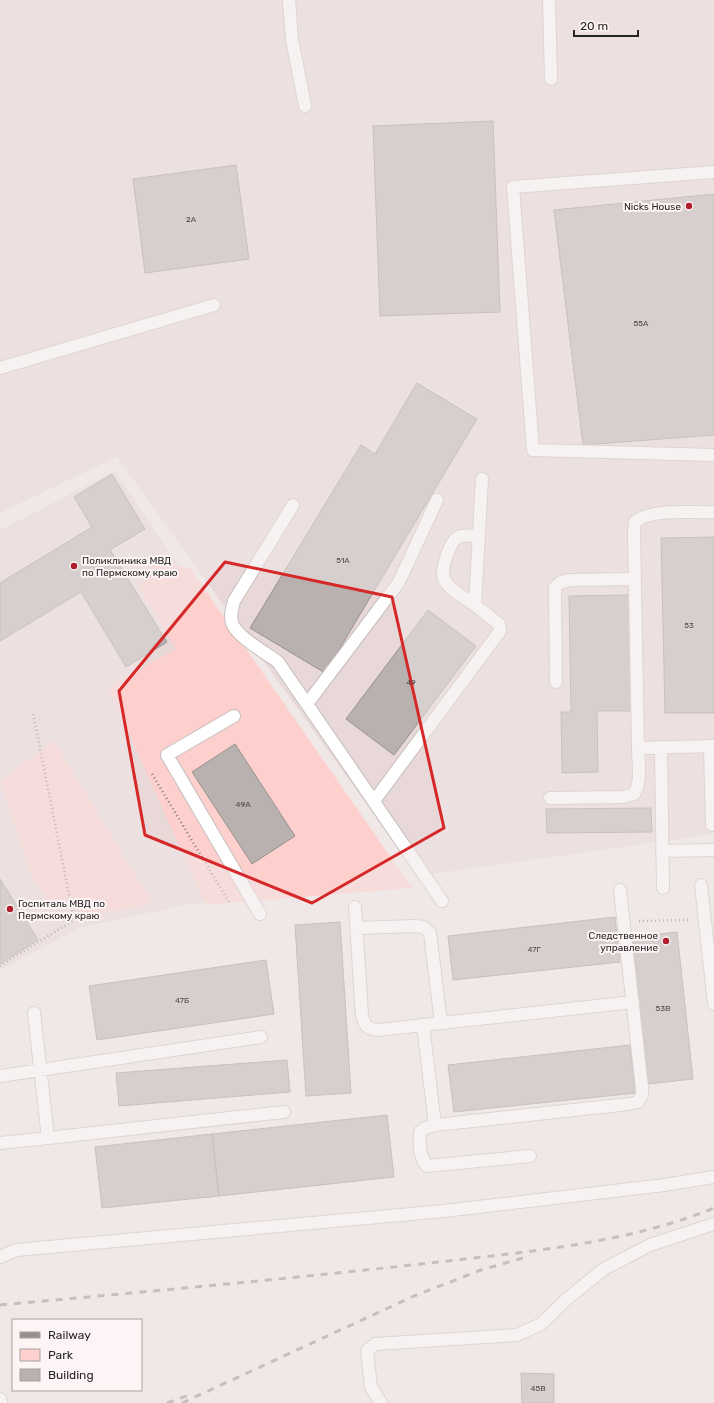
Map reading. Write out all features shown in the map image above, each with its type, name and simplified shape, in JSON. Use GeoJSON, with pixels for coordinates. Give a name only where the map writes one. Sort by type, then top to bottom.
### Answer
{"type":"FeatureCollection","features":[{"type":"Feature","properties":{"kind":"lane"},"geometry":{"type":"LineString","coordinates":[[289,0],[292,39],[305,106]]}},
{"type":"Feature","properties":{"kind":"lane"},"geometry":{"type":"LineString","coordinates":[[549,0],[552,79]]}},
{"type":"Feature","properties":{"kind":"lane"},"geometry":{"type":"LineString","coordinates":[[714,172],[513,187],[533,450],[714,455]]}},
{"type":"Feature","properties":{"kind":"lane"},"geometry":{"type":"LineString","coordinates":[[0,368],[214,305]]}},
{"type":"Feature","properties":{"kind":"lane"},"geometry":{"type":"LineString","coordinates":[[475,605],[482,479]]}},
{"type":"Feature","properties":{"kind":"lane"},"geometry":{"type":"LineString","coordinates":[[307,704],[399,582],[437,500]]}},
{"type":"Feature","properties":{"kind":"lane"},"geometry":{"type":"LineString","coordinates":[[293,505],[234,601],[231,611],[232,624],[240,634],[278,662],[442,901]]}},
{"type":"Feature","properties":{"kind":"lane"},"geometry":{"type":"LineString","coordinates":[[550,798],[623,797],[634,794],[638,789],[635,522],[642,516],[653,513],[714,512]]}},
{"type":"Feature","properties":{"kind":"lane"},"geometry":{"type":"LineString","coordinates":[[374,801],[497,638],[500,631],[499,624],[450,586],[444,580],[442,574],[455,539],[460,536],[478,536]]}},
{"type":"Feature","properties":{"kind":"lane"},"geometry":{"type":"LineString","coordinates":[[556,682],[555,587],[561,582],[571,580],[635,579]]}},
{"type":"Feature","properties":{"kind":"lane"},"geometry":{"type":"LineString","coordinates":[[234,716],[167,755],[260,914]]}},
{"type":"Feature","properties":{"kind":"lane"},"geometry":{"type":"LineString","coordinates":[[638,748],[712,746],[712,825]]}},
{"type":"Feature","properties":{"kind":"lane"},"geometry":{"type":"LineString","coordinates":[[661,747],[663,888]]}},
{"type":"Feature","properties":{"kind":"lane"},"geometry":{"type":"LineString","coordinates":[[662,851],[714,850]]}},
{"type":"Feature","properties":{"kind":"lane"},"geometry":{"type":"LineString","coordinates":[[701,885],[714,1004]]}},
{"type":"Feature","properties":{"kind":"lane"},"geometry":{"type":"LineString","coordinates":[[530,1156],[428,1166],[422,1160],[420,1152],[420,1132],[425,1128],[435,1125],[638,1102],[642,1095],[642,1088],[620,890]]}},
{"type":"Feature","properties":{"kind":"lane"},"geometry":{"type":"LineString","coordinates":[[355,907],[364,1024],[370,1029],[378,1030],[633,1002]]}},
{"type":"Feature","properties":{"kind":"lane"},"geometry":{"type":"LineString","coordinates":[[356,928],[414,926],[424,927],[430,932],[441,1023]]}},
{"type":"Feature","properties":{"kind":"lane"},"geometry":{"type":"LineString","coordinates":[[34,1013],[48,1138]]}},
{"type":"Feature","properties":{"kind":"lane"},"geometry":{"type":"LineString","coordinates":[[424,1025],[435,1125]]}},
{"type":"Feature","properties":{"kind":"lane"},"geometry":{"type":"LineString","coordinates":[[0,1076],[261,1037]]}},
{"type":"Feature","properties":{"kind":"lane"},"geometry":{"type":"LineString","coordinates":[[0,1143],[284,1112]]}},
{"type":"Feature","properties":{"kind":"lane"},"geometry":{"type":"LineString","coordinates":[[0,1257],[16,1250],[444,1211],[656,1186],[714,1176]]}},
{"type":"Feature","properties":{"kind":"lane"},"geometry":{"type":"LineString","coordinates":[[381,1403],[371,1387],[367,1351],[375,1344],[517,1335],[541,1324],[568,1298],[604,1269],[650,1245],[714,1224]]}},
{"type":"Feature","properties":{"kind":"lane"},"geometry":{"type":"LineString","coordinates":[[0,1399],[1,1403]]}},
{"type":"Feature","properties":{"kind":"path"},"geometry":{"type":"LineString","coordinates":[[0,966],[74,920],[33,713]]}},
{"type":"Feature","properties":{"kind":"path"},"geometry":{"type":"LineString","coordinates":[[152,774],[229,902]]}},
{"type":"Feature","properties":{"kind":"path"},"geometry":{"type":"LineString","coordinates":[[624,922],[705,920]]}},
{"type":"Feature","properties":{"kind":"highlighted area"},"geometry":{"type":"Polygon","coordinates":[[[225,562],[392,597],[444,828],[312,903],[145,835],[119,691],[225,562]]]}},
{"type":"Feature","properties":{"kind":"shaded area"},"geometry":{"type":"Polygon","coordinates":[[[0,0],[714,0],[714,834],[418,876],[117,457],[0,513],[0,0]]]}},
{"type":"Feature","properties":{"kind":"shaded area"},"geometry":{"type":"Polygon","coordinates":[[[115,471],[240,657],[234,898],[185,905],[79,928],[0,970],[0,530],[115,471]]]}},
{"type":"Feature","properties":{"kind":"green space"},"geometry":{"type":"Polygon","coordinates":[[[151,559],[190,568],[412,888],[206,905],[108,687],[176,649],[140,588],[151,559]]]}},
{"type":"Feature","properties":{"kind":"green space"},"geometry":{"type":"Polygon","coordinates":[[[54,741],[153,904],[81,917],[73,896],[51,906],[32,878],[0,781],[54,741]]]}},
{"type":"Feature","properties":{"kind":"building"},"geometry":{"type":"Polygon","coordinates":[[[493,121],[500,312],[380,316],[373,126],[493,121]]]}},
{"type":"Feature","properties":{"kind":"building"},"geometry":{"type":"Polygon","coordinates":[[[236,165],[249,259],[145,273],[133,179],[236,165]]]}},
{"type":"Feature","properties":{"kind":"building"},"geometry":{"type":"Polygon","coordinates":[[[714,194],[714,435],[583,445],[554,210],[714,194]]]}},
{"type":"Feature","properties":{"kind":"building"},"geometry":{"type":"Polygon","coordinates":[[[417,383],[477,419],[325,673],[250,628],[361,445],[375,454],[417,383]]]}},
{"type":"Feature","properties":{"kind":"building","name":"Поликлиника МВД по Пермскому краю"},"geometry":{"type":"Polygon","coordinates":[[[112,474],[145,529],[110,550],[167,642],[126,667],[81,592],[0,641],[0,583],[92,527],[74,497],[112,474]]]}},
{"type":"Feature","properties":{"kind":"building"},"geometry":{"type":"Polygon","coordinates":[[[714,537],[714,713],[665,713],[661,538],[714,537]]]}},
{"type":"Feature","properties":{"kind":"building"},"geometry":{"type":"Polygon","coordinates":[[[633,595],[635,711],[597,711],[598,772],[562,773],[561,712],[571,712],[569,596],[633,595]]]}},
{"type":"Feature","properties":{"kind":"building"},"geometry":{"type":"Polygon","coordinates":[[[428,610],[476,646],[394,755],[346,719],[428,610]]]}},
{"type":"Feature","properties":{"kind":"building"},"geometry":{"type":"Polygon","coordinates":[[[235,744],[295,836],[252,864],[192,772],[235,744]]]}},
{"type":"Feature","properties":{"kind":"building"},"geometry":{"type":"Polygon","coordinates":[[[651,808],[652,832],[547,833],[546,809],[651,808]]]}},
{"type":"Feature","properties":{"kind":"building","name":"Госпиталь МВД по Пермскому краю"},"geometry":{"type":"Polygon","coordinates":[[[0,879],[38,940],[0,964],[0,879]]]}},
{"type":"Feature","properties":{"kind":"building"},"geometry":{"type":"Polygon","coordinates":[[[615,917],[620,962],[453,980],[448,936],[615,917]]]}},
{"type":"Feature","properties":{"kind":"building"},"geometry":{"type":"Polygon","coordinates":[[[340,922],[351,1093],[306,1096],[295,925],[340,922]]]}},
{"type":"Feature","properties":{"kind":"building"},"geometry":{"type":"Polygon","coordinates":[[[677,932],[693,1079],[648,1084],[632,937],[677,932]]]}},
{"type":"Feature","properties":{"kind":"building"},"geometry":{"type":"Polygon","coordinates":[[[266,960],[274,1014],[97,1040],[89,986],[266,960]]]}},
{"type":"Feature","properties":{"kind":"building"},"geometry":{"type":"Polygon","coordinates":[[[630,1045],[636,1093],[454,1112],[448,1065],[630,1045]]]}},
{"type":"Feature","properties":{"kind":"building"},"geometry":{"type":"Polygon","coordinates":[[[287,1060],[290,1092],[119,1106],[116,1073],[287,1060]]]}},
{"type":"Feature","properties":{"kind":"building"},"geometry":{"type":"Polygon","coordinates":[[[387,1115],[394,1177],[219,1196],[212,1134],[387,1115]]]}},
{"type":"Feature","properties":{"kind":"building"},"geometry":{"type":"Polygon","coordinates":[[[212,1134],[219,1196],[102,1208],[95,1147],[212,1134]]]}},
{"type":"Feature","properties":{"kind":"building"},"geometry":{"type":"Polygon","coordinates":[[[521,1373],[554,1374],[554,1403],[522,1403],[521,1373]]]}},
{"type":"Feature","properties":{"kind":"railway"},"geometry":{"type":"LineString","coordinates":[[0,1305],[323,1274],[538,1250],[574,1245],[646,1230],[714,1208]]}},
{"type":"Feature","properties":{"kind":"railway"},"geometry":{"type":"LineString","coordinates":[[182,1403],[414,1296],[481,1270],[530,1256]]}},
{"type":"Feature","properties":{"kind":"railway"},"geometry":{"type":"LineString","coordinates":[[167,1403],[189,1395]]}},
{"type":"Feature","properties":{"kind":"place","name":"Nicks House"},"geometry":{"type":"Point","coordinates":[689,206]}},
{"type":"Feature","properties":{"kind":"place","name":"Поликлиника МВД по Пермскому краю"},"geometry":{"type":"Point","coordinates":[74,566]}},
{"type":"Feature","properties":{"kind":"place","name":"Госпиталь МВД по Пермскому краю"},"geometry":{"type":"Point","coordinates":[10,909]}},
{"type":"Feature","properties":{"kind":"place","name":"Следственное управление"},"geometry":{"type":"Point","coordinates":[666,941]}}]}
